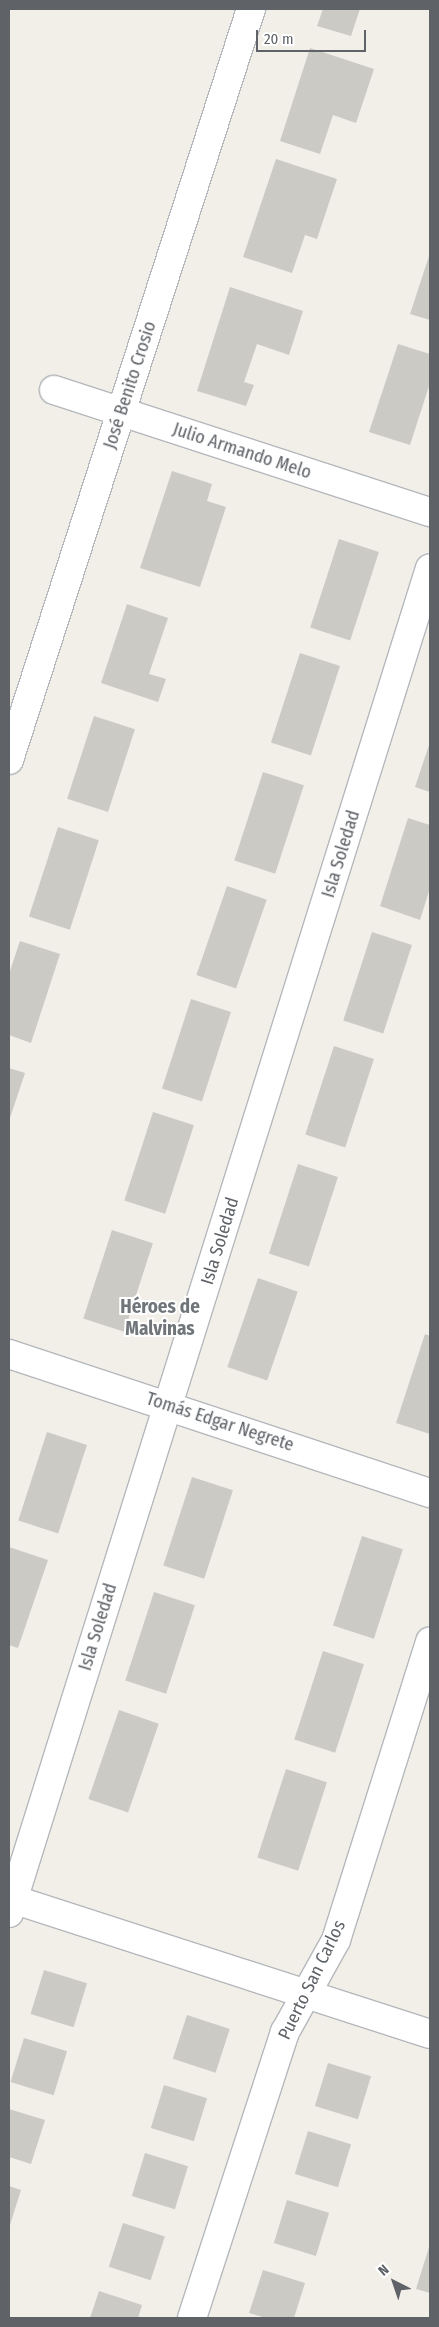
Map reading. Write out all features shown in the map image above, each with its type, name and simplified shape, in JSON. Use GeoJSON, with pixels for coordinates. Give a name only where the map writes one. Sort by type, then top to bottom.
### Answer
{"type":"FeatureCollection","features":[{"type":"Feature","properties":{"kind":"street","name":"José Benito Crosio"},"geometry":{"type":"LineString","coordinates":[[9,760],[251,9]]}},
{"type":"Feature","properties":{"kind":"street","name":"Julio Armando Melo"},"geometry":{"type":"LineString","coordinates":[[54,390],[430,512]]}},
{"type":"Feature","properties":{"kind":"street","name":"Isla Soledad"},"geometry":{"type":"LineString","coordinates":[[10,1904],[430,568]]}},
{"type":"Feature","properties":{"kind":"street","name":"Tomás Edgar Negrete"},"geometry":{"type":"LineString","coordinates":[[9,1354],[168,1404],[430,1493]]}},
{"type":"Feature","properties":{"kind":"street","name":"Puerto San Carlos"},"geometry":{"type":"LineString","coordinates":[[192,2318],[285,2032],[309,1993],[336,1940],[430,1641]]}},
{"type":"Feature","properties":{"kind":"street"},"geometry":{"type":"LineString","coordinates":[[10,1904],[309,1993],[430,2034]]}},
{"type":"Feature","properties":{"kind":"building"},"geometry":{"type":"Polygon","coordinates":[[[323,9],[360,9],[351,36],[317,26],[323,9]]]}},
{"type":"Feature","properties":{"kind":"building"},"geometry":{"type":"Polygon","coordinates":[[[310,48],[374,69],[356,123],[333,115],[320,154],[280,141],[310,48]]]}},
{"type":"Feature","properties":{"kind":"building"},"geometry":{"type":"Polygon","coordinates":[[[276,159],[337,179],[317,239],[305,235],[292,273],[243,257],[276,159]]]}},
{"type":"Feature","properties":{"kind":"building"},"geometry":{"type":"Polygon","coordinates":[[[430,253],[430,320],[410,314],[430,253]]]}},
{"type":"Feature","properties":{"kind":"building"},"geometry":{"type":"Polygon","coordinates":[[[230,287],[303,311],[289,355],[257,344],[244,382],[254,385],[246,406],[197,391],[230,287]]]}},
{"type":"Feature","properties":{"kind":"building"},"geometry":{"type":"Polygon","coordinates":[[[398,344],[430,354],[430,383],[410,445],[369,432],[398,344]]]}},
{"type":"Feature","properties":{"kind":"building"},"geometry":{"type":"Polygon","coordinates":[[[172,471],[212,484],[207,501],[226,507],[200,587],[140,568],[172,471]]]}},
{"type":"Feature","properties":{"kind":"building"},"geometry":{"type":"Polygon","coordinates":[[[339,539],[379,552],[350,640],[310,627],[339,539]]]}},
{"type":"Feature","properties":{"kind":"building"},"geometry":{"type":"Polygon","coordinates":[[[127,604],[168,618],[149,674],[166,679],[158,702],[101,683],[127,604]]]}},
{"type":"Feature","properties":{"kind":"building"},"geometry":{"type":"Polygon","coordinates":[[[300,653],[340,666],[311,755],[271,742],[300,653]]]}},
{"type":"Feature","properties":{"kind":"building"},"geometry":{"type":"Polygon","coordinates":[[[94,716],[135,729],[108,812],[67,799],[94,716]]]}},
{"type":"Feature","properties":{"kind":"building"},"geometry":{"type":"Polygon","coordinates":[[[430,742],[430,792],[415,787],[430,742]]]}},
{"type":"Feature","properties":{"kind":"building"},"geometry":{"type":"Polygon","coordinates":[[[263,772],[304,785],[275,874],[234,860],[263,772]]]}},
{"type":"Feature","properties":{"kind":"building"},"geometry":{"type":"Polygon","coordinates":[[[408,818],[430,825],[430,888],[420,920],[380,906],[408,818]]]}},
{"type":"Feature","properties":{"kind":"building"},"geometry":{"type":"Polygon","coordinates":[[[58,827],[99,840],[70,930],[29,916],[58,827]]]}},
{"type":"Feature","properties":{"kind":"building"},"geometry":{"type":"Polygon","coordinates":[[[227,886],[267,900],[236,989],[196,975],[227,886]]]}},
{"type":"Feature","properties":{"kind":"building"},"geometry":{"type":"Polygon","coordinates":[[[372,932],[412,945],[383,1033],[343,1020],[372,932]]]}},
{"type":"Feature","properties":{"kind":"building"},"geometry":{"type":"Polygon","coordinates":[[[20,941],[60,954],[31,1043],[9,1035],[9,974],[20,941]]]}},
{"type":"Feature","properties":{"kind":"building"},"geometry":{"type":"Polygon","coordinates":[[[191,999],[231,1012],[202,1101],[162,1088],[191,999]]]}},
{"type":"Feature","properties":{"kind":"building"},"geometry":{"type":"Polygon","coordinates":[[[334,1046],[374,1059],[345,1147],[305,1134],[334,1046]]]}},
{"type":"Feature","properties":{"kind":"building"},"geometry":{"type":"Polygon","coordinates":[[[9,1068],[25,1073],[9,1121],[9,1068]]]}},
{"type":"Feature","properties":{"kind":"building"},"geometry":{"type":"Polygon","coordinates":[[[153,1112],[194,1125],[165,1214],[124,1200],[153,1112]]]}},
{"type":"Feature","properties":{"kind":"building"},"geometry":{"type":"Polygon","coordinates":[[[298,1164],[338,1177],[309,1266],[269,1253],[298,1164]]]}},
{"type":"Feature","properties":{"kind":"building"},"geometry":{"type":"Polygon","coordinates":[[[112,1230],[153,1243],[124,1332],[83,1318],[112,1230]]]}},
{"type":"Feature","properties":{"kind":"building"},"geometry":{"type":"Polygon","coordinates":[[[258,1278],[298,1292],[267,1381],[227,1367],[258,1278]]]}},
{"type":"Feature","properties":{"kind":"building"},"geometry":{"type":"Polygon","coordinates":[[[425,1334],[430,1336],[430,1434],[396,1423],[425,1334]]]}},
{"type":"Feature","properties":{"kind":"building"},"geometry":{"type":"Polygon","coordinates":[[[47,1432],[87,1445],[58,1533],[18,1520],[47,1432]]]}},
{"type":"Feature","properties":{"kind":"building"},"geometry":{"type":"Polygon","coordinates":[[[192,1477],[233,1490],[204,1579],[163,1565],[192,1477]]]}},
{"type":"Feature","properties":{"kind":"building"},"geometry":{"type":"Polygon","coordinates":[[[362,1536],[403,1549],[374,1639],[333,1625],[362,1536]]]}},
{"type":"Feature","properties":{"kind":"building"},"geometry":{"type":"Polygon","coordinates":[[[9,1547],[48,1560],[18,1648],[9,1645],[9,1547]]]}},
{"type":"Feature","properties":{"kind":"building"},"geometry":{"type":"Polygon","coordinates":[[[154,1592],[195,1605],[166,1694],[125,1680],[154,1592]]]}},
{"type":"Feature","properties":{"kind":"building"},"geometry":{"type":"Polygon","coordinates":[[[323,1651],[364,1664],[335,1753],[294,1739],[323,1651]]]}},
{"type":"Feature","properties":{"kind":"building"},"geometry":{"type":"Polygon","coordinates":[[[119,1710],[159,1724],[128,1813],[88,1799],[119,1710]]]}},
{"type":"Feature","properties":{"kind":"building"},"geometry":{"type":"Polygon","coordinates":[[[286,1769],[327,1782],[298,1871],[257,1857],[286,1769]]]}},
{"type":"Feature","properties":{"kind":"building"},"geometry":{"type":"Polygon","coordinates":[[[44,1970],[87,1983],[74,2027],[31,2014],[44,1970]]]}},
{"type":"Feature","properties":{"kind":"building"},"geometry":{"type":"Polygon","coordinates":[[[187,2015],[230,2029],[216,2073],[173,2059],[187,2015]]]}},
{"type":"Feature","properties":{"kind":"building"},"geometry":{"type":"Polygon","coordinates":[[[24,2038],[67,2051],[54,2095],[11,2082],[24,2038]]]}},
{"type":"Feature","properties":{"kind":"building"},"geometry":{"type":"Polygon","coordinates":[[[328,2063],[371,2076],[358,2119],[315,2106],[328,2063]]]}},
{"type":"Feature","properties":{"kind":"building"},"geometry":{"type":"Polygon","coordinates":[[[164,2085],[207,2098],[194,2141],[151,2128],[164,2085]]]}},
{"type":"Feature","properties":{"kind":"building"},"geometry":{"type":"Polygon","coordinates":[[[9,2109],[45,2120],[31,2164],[9,2157],[9,2109]]]}},
{"type":"Feature","properties":{"kind":"building"},"geometry":{"type":"Polygon","coordinates":[[[308,2131],[351,2144],[338,2187],[295,2174],[308,2131]]]}},
{"type":"Feature","properties":{"kind":"building"},"geometry":{"type":"Polygon","coordinates":[[[145,2153],[188,2166],[175,2209],[132,2196],[145,2153]]]}},
{"type":"Feature","properties":{"kind":"building"},"geometry":{"type":"Polygon","coordinates":[[[9,2186],[21,2190],[9,2228],[9,2186]]]}},
{"type":"Feature","properties":{"kind":"building"},"geometry":{"type":"Polygon","coordinates":[[[287,2200],[329,2213],[316,2256],[274,2243],[287,2200]]]}},
{"type":"Feature","properties":{"kind":"building"},"geometry":{"type":"Polygon","coordinates":[[[123,2223],[165,2237],[151,2280],[109,2267],[123,2223]]]}},
{"type":"Feature","properties":{"kind":"building"},"geometry":{"type":"Polygon","coordinates":[[[430,2244],[430,2293],[416,2289],[430,2244]]]}},
{"type":"Feature","properties":{"kind":"building"},"geometry":{"type":"Polygon","coordinates":[[[263,2270],[305,2283],[294,2318],[266,2318],[249,2313],[263,2270]]]}},
{"type":"Feature","properties":{"kind":"building"},"geometry":{"type":"Polygon","coordinates":[[[99,2291],[142,2305],[138,2318],[90,2318],[99,2291]]]}},
{"type":"Feature","properties":{"kind":"district","name":"Héroes de Malvinas"},"geometry":{"type":"Point","coordinates":[160,1318]}}]}
